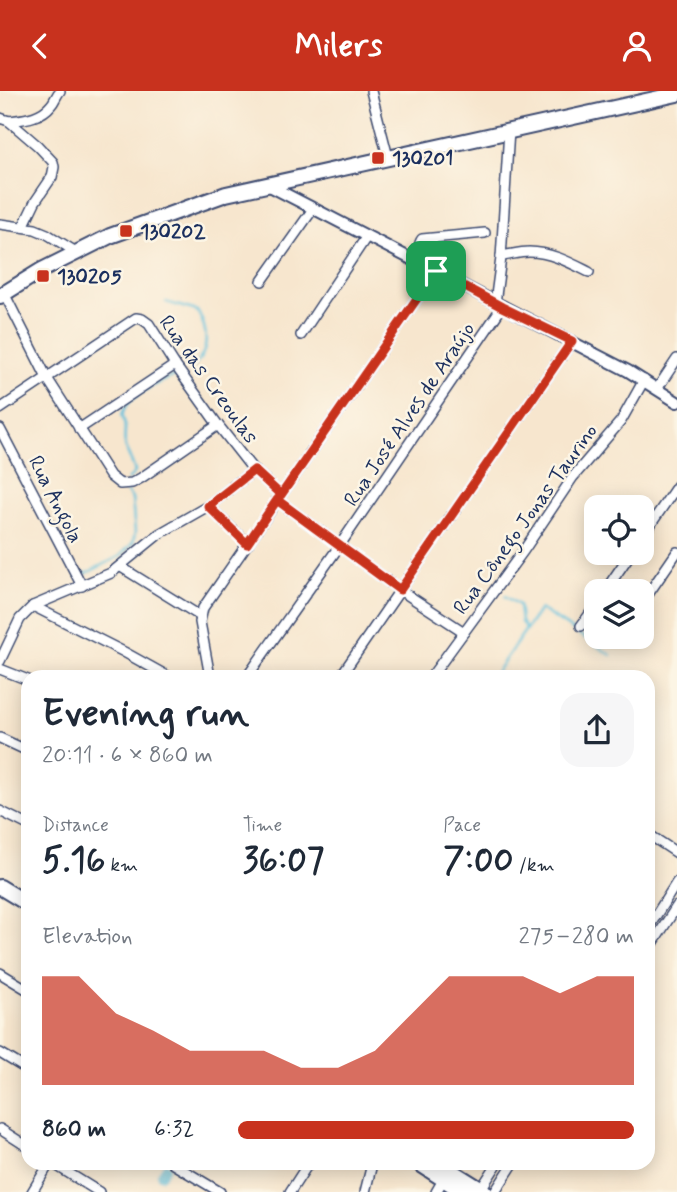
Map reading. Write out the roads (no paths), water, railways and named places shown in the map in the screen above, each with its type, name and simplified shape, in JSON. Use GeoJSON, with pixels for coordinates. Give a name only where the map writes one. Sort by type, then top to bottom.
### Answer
{"type":"FeatureCollection","features":[{"type":"Feature","properties":{"kind":"main road"},"geometry":{"type":"LineString","coordinates":[[2,294],[42,270],[110,236],[221,195],[677,94]]}},
{"type":"Feature","properties":{"kind":"main road"},"geometry":{"type":"LineString","coordinates":[[0,887],[21,900]]}},
{"type":"Feature","properties":{"kind":"main road"},"geometry":{"type":"LineString","coordinates":[[0,896],[21,907]]}},
{"type":"Feature","properties":{"kind":"main road"},"geometry":{"type":"LineString","coordinates":[[425,1170],[440,1186],[463,1192]]}},
{"type":"Feature","properties":{"kind":"main road"},"geometry":{"type":"LineString","coordinates":[[450,1170],[485,1191]]}},
{"type":"Feature","properties":{"kind":"street"},"geometry":{"type":"LineString","coordinates":[[371,91],[388,157]]}},
{"type":"Feature","properties":{"kind":"street"},"geometry":{"type":"LineString","coordinates":[[5,120],[34,117],[50,107],[58,92]]}},
{"type":"Feature","properties":{"kind":"street"},"geometry":{"type":"LineString","coordinates":[[5,120],[48,155],[54,167],[52,177],[35,202],[23,227]]}},
{"type":"Feature","properties":{"kind":"street","name":"Rua José Alves de Araújo"},"geometry":{"type":"LineString","coordinates":[[252,670],[340,545],[498,305],[509,130]]}},
{"type":"Feature","properties":{"kind":"street"},"geometry":{"type":"LineString","coordinates":[[266,184],[572,341],[644,380],[677,402]]}},
{"type":"Feature","properties":{"kind":"street"},"geometry":{"type":"LineString","coordinates":[[262,281],[313,209]]}},
{"type":"Feature","properties":{"kind":"street"},"geometry":{"type":"LineString","coordinates":[[0,224],[35,229],[76,252]]}},
{"type":"Feature","properties":{"kind":"street"},"geometry":{"type":"LineString","coordinates":[[421,264],[419,246],[422,239],[485,233]]}},
{"type":"Feature","properties":{"kind":"street"},"geometry":{"type":"LineString","coordinates":[[301,335],[367,236]]}},
{"type":"Feature","properties":{"kind":"street"},"geometry":{"type":"LineString","coordinates":[[501,256],[526,252],[548,254],[589,272]]}},
{"type":"Feature","properties":{"kind":"street"},"geometry":{"type":"LineString","coordinates":[[209,670],[200,616],[208,599],[436,271]]}},
{"type":"Feature","properties":{"kind":"street"},"geometry":{"type":"LineString","coordinates":[[2,294],[47,378],[110,476],[120,484],[132,483],[141,478],[218,425]]}},
{"type":"Feature","properties":{"kind":"street","name":"Rua das Creoulas"},"geometry":{"type":"LineString","coordinates":[[47,378],[136,318],[142,319],[149,324],[218,425],[279,497],[400,590],[464,632]]}},
{"type":"Feature","properties":{"kind":"street"},"geometry":{"type":"LineString","coordinates":[[345,670],[572,341]]}},
{"type":"Feature","properties":{"kind":"street"},"geometry":{"type":"LineString","coordinates":[[657,389],[677,359]]}},
{"type":"Feature","properties":{"kind":"street"},"geometry":{"type":"LineString","coordinates":[[79,429],[176,365]]}},
{"type":"Feature","properties":{"kind":"street"},"geometry":{"type":"LineString","coordinates":[[0,409],[47,378]]}},
{"type":"Feature","properties":{"kind":"street","name":"Rua Cônego Jonas Taurino"},"geometry":{"type":"LineString","coordinates":[[436,670],[573,477],[621,421],[644,380]]}},
{"type":"Feature","properties":{"kind":"street","name":"Rua Angola"},"geometry":{"type":"LineString","coordinates":[[0,429],[82,586]]}},
{"type":"Feature","properties":{"kind":"street"},"geometry":{"type":"LineString","coordinates":[[0,661],[20,619],[33,606],[121,567],[159,534],[208,506],[254,470]]}},
{"type":"Feature","properties":{"kind":"street"},"geometry":{"type":"LineString","coordinates":[[654,520],[677,486]]}},
{"type":"Feature","properties":{"kind":"street"},"geometry":{"type":"LineString","coordinates":[[208,506],[247,544]]}},
{"type":"Feature","properties":{"kind":"street"},"geometry":{"type":"LineString","coordinates":[[654,586],[677,552]]}},
{"type":"Feature","properties":{"kind":"street"},"geometry":{"type":"LineString","coordinates":[[121,567],[200,616]]}},
{"type":"Feature","properties":{"kind":"street"},"geometry":{"type":"LineString","coordinates":[[33,606],[156,670]]}},
{"type":"Feature","properties":{"kind":"street"},"geometry":{"type":"LineString","coordinates":[[581,626],[584,622]]}},
{"type":"Feature","properties":{"kind":"street"},"geometry":{"type":"LineString","coordinates":[[0,669],[21,677]]}},
{"type":"Feature","properties":{"kind":"street"},"geometry":{"type":"LineString","coordinates":[[0,739],[21,748]]}},
{"type":"Feature","properties":{"kind":"street"},"geometry":{"type":"LineString","coordinates":[[0,811],[21,822]]}},
{"type":"Feature","properties":{"kind":"street"},"geometry":{"type":"LineString","coordinates":[[655,839],[677,853]]}},
{"type":"Feature","properties":{"kind":"street"},"geometry":{"type":"LineString","coordinates":[[655,917],[677,882]]}},
{"type":"Feature","properties":{"kind":"street"},"geometry":{"type":"LineString","coordinates":[[655,940],[677,906]]}},
{"type":"Feature","properties":{"kind":"street"},"geometry":{"type":"LineString","coordinates":[[0,973],[21,986]]}},
{"type":"Feature","properties":{"kind":"street"},"geometry":{"type":"LineString","coordinates":[[0,1053],[21,1066]]}},
{"type":"Feature","properties":{"kind":"street"},"geometry":{"type":"LineString","coordinates":[[0,1129],[21,1142]]}},
{"type":"Feature","properties":{"kind":"street"},"geometry":{"type":"LineString","coordinates":[[32,1192],[47,1170]]}},
{"type":"Feature","properties":{"kind":"street"},"geometry":{"type":"LineString","coordinates":[[61,1170],[99,1192]]}},
{"type":"Feature","properties":{"kind":"street"},"geometry":{"type":"LineString","coordinates":[[183,1170],[220,1192]]}},
{"type":"Feature","properties":{"kind":"street"},"geometry":{"type":"LineString","coordinates":[[290,1192],[303,1170]]}},
{"type":"Feature","properties":{"kind":"street"},"geometry":{"type":"LineString","coordinates":[[365,1192],[370,1170]]}},
{"type":"Feature","properties":{"kind":"street"},"geometry":{"type":"LineString","coordinates":[[485,1191],[494,1170]]}},
{"type":"Feature","properties":{"kind":"street"},"geometry":{"type":"LineString","coordinates":[[485,1191],[507,1170]]}},
{"type":"Feature","properties":{"kind":"waterway"},"geometry":{"type":"LineString","coordinates":[[166,302],[197,311],[201,318],[205,348],[193,367]]}},
{"type":"Feature","properties":{"kind":"waterway"},"geometry":{"type":"LineString","coordinates":[[128,480],[135,472],[125,444],[125,423],[122,416],[125,408],[145,390],[179,374]]}},
{"type":"Feature","properties":{"kind":"waterway"},"geometry":{"type":"LineString","coordinates":[[81,576],[120,556],[133,543],[135,532],[132,499],[127,492]]}},
{"type":"Feature","properties":{"kind":"waterway"},"geometry":{"type":"LineString","coordinates":[[505,596],[519,605],[521,622],[526,629]]}},
{"type":"Feature","properties":{"kind":"waterway"},"geometry":{"type":"LineString","coordinates":[[498,670],[540,609],[611,655]]}},
{"type":"Feature","properties":{"kind":"waterway"},"geometry":{"type":"LineString","coordinates":[[161,1175],[164,1170]]}},
{"type":"Feature","properties":{"kind":"place","name":"130201"},"geometry":{"type":"Point","coordinates":[378,158]}},
{"type":"Feature","properties":{"kind":"place","name":"130202"},"geometry":{"type":"Point","coordinates":[126,231]}},
{"type":"Feature","properties":{"kind":"place","name":"130205"},"geometry":{"type":"Point","coordinates":[43,276]}}]}
